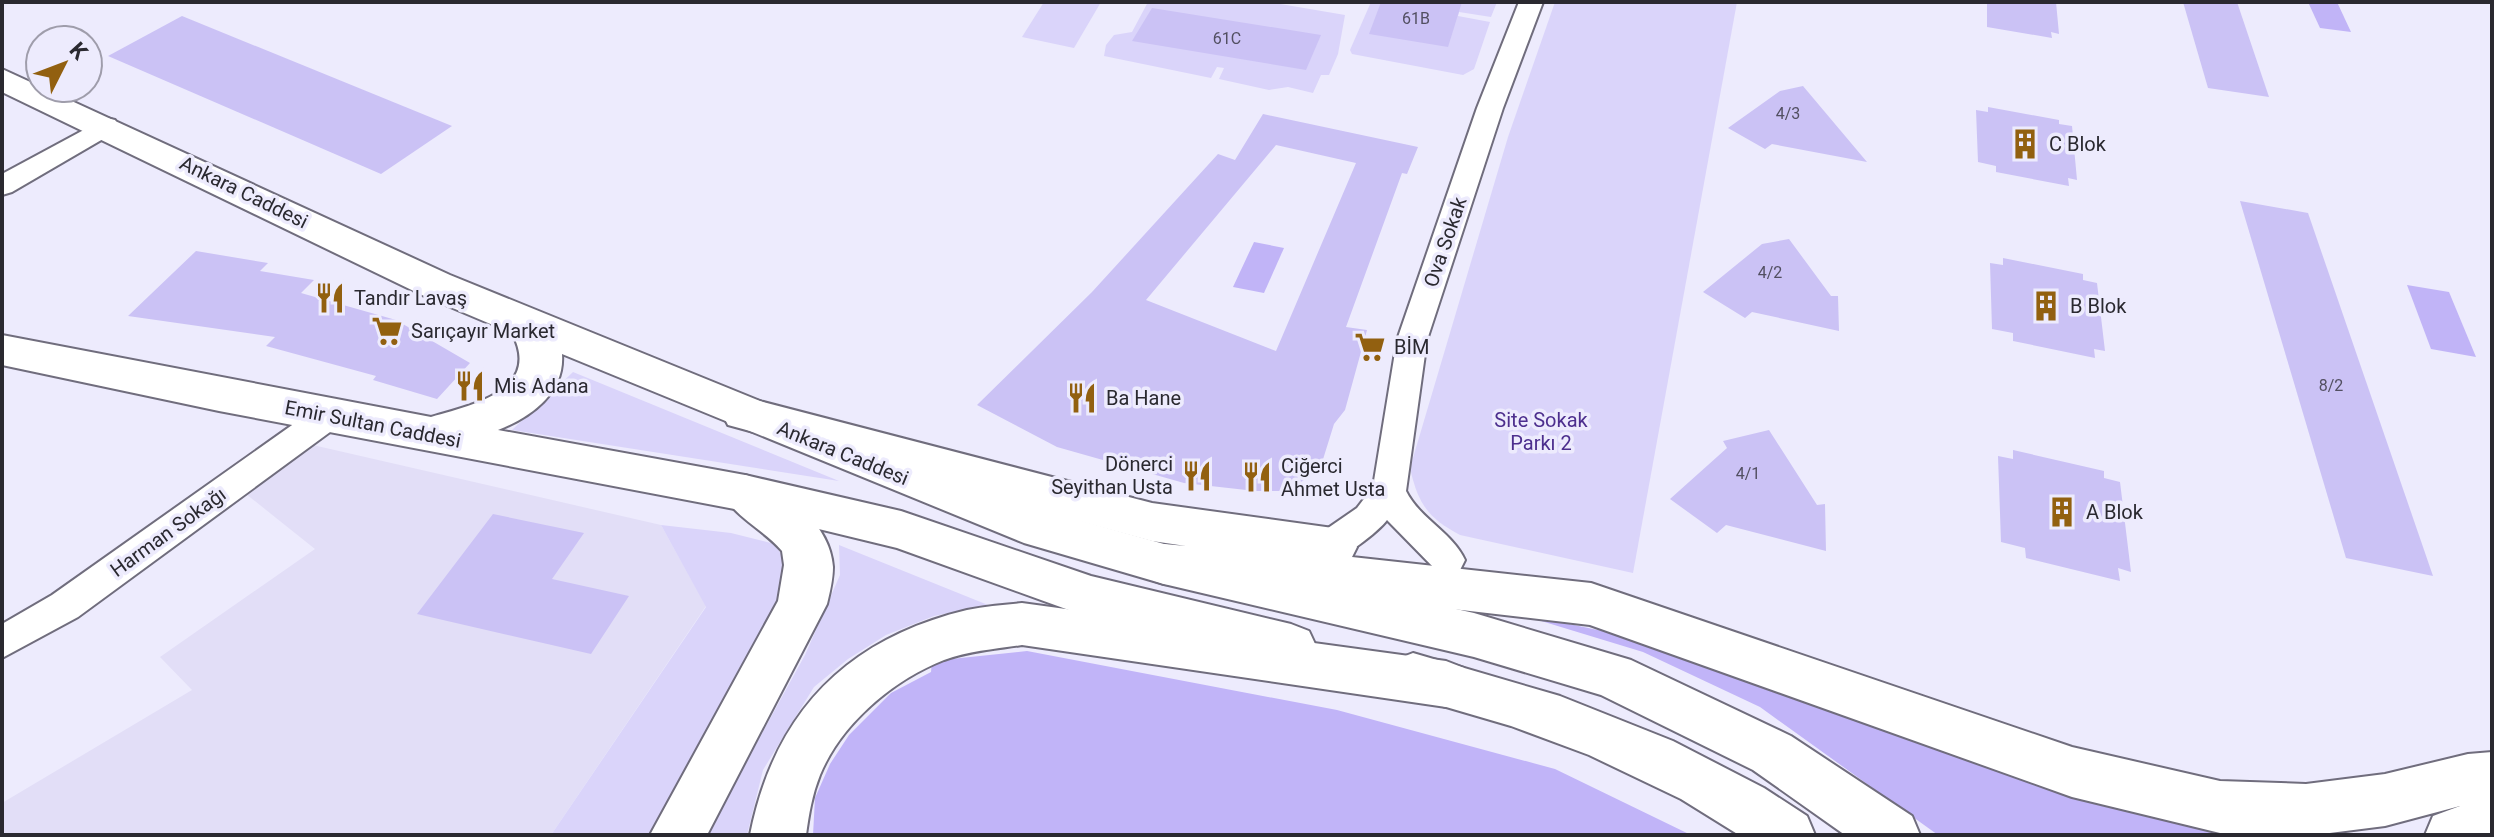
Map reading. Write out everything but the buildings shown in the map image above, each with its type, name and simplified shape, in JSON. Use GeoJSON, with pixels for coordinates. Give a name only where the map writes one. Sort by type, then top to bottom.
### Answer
{"type":"FeatureCollection","features":[{"type":"Feature","properties":{"kind":"main road","name":"Ankara Caddesi"},"geometry":{"type":"LineString","coordinates":[[2,79],[436,285],[529,325],[1024,524],[1164,564]]}},
{"type":"Feature","properties":{"kind":"main road"},"geometry":{"type":"LineString","coordinates":[[431,434],[491,416],[526,395],[541,372],[541,348],[529,325]]}},
{"type":"Feature","properties":{"kind":"main road","name":"Emir Sultan Caddesi"},"geometry":{"type":"LineString","coordinates":[[2,350],[745,493],[901,530],[1091,597],[1446,684]]}},
{"type":"Feature","properties":{"kind":"main road"},"geometry":{"type":"LineString","coordinates":[[744,413],[1152,522],[1327,547],[1448,560],[1624,596],[1907,715]]}},
{"type":"Feature","properties":{"kind":"main road"},"geometry":{"type":"LineString","coordinates":[[678,835],[802,604],[811,577],[808,553],[790,525],[745,493]]}},
{"type":"Feature","properties":{"kind":"main road"},"geometry":{"type":"LineString","coordinates":[[1164,564],[1349,577],[1591,604],[2072,772],[2220,807],[2306,810],[2385,800],[2468,779],[2492,777]]}},
{"type":"Feature","properties":{"kind":"main road"},"geometry":{"type":"LineString","coordinates":[[1164,564],[1474,635],[1613,676],[1772,753],[1892,835]]}},
{"type":"Feature","properties":{"kind":"main road"},"geometry":{"type":"LineString","coordinates":[[778,835],[780,810],[794,768],[815,731],[855,686],[902,655],[965,632],[1022,624],[1446,684],[1618,740],[1737,800],[1787,835]]}},
{"type":"Feature","properties":{"kind":"main road"},"geometry":{"type":"LineString","coordinates":[[2453,835],[2492,823]]}},
{"type":"Feature","properties":{"kind":"street","name":"Ova Sokak"},"geometry":{"type":"LineString","coordinates":[[1389,491],[1412,340],[1490,108],[1531,2]]}},
{"type":"Feature","properties":{"kind":"street"},"geometry":{"type":"LineString","coordinates":[[2,186],[106,126]]}},
{"type":"Feature","properties":{"kind":"street","name":"Harman Sokağı"},"geometry":{"type":"LineString","coordinates":[[2,642],[65,606],[330,415]]}},
{"type":"Feature","properties":{"kind":"street"},"geometry":{"type":"LineString","coordinates":[[1327,547],[1369,518],[1389,491],[1402,517],[1448,560]]}},
{"type":"Feature","properties":{"kind":"shaded area"},"geometry":{"type":"Polygon","coordinates":[[[2308,2],[2337,2],[2351,32],[2320,28],[2308,2]]]}},
{"type":"Feature","properties":{"kind":"shaded area"},"geometry":{"type":"Polygon","coordinates":[[[1254,242],[1284,248],[1264,293],[1233,287],[1254,242]]]}},
{"type":"Feature","properties":{"kind":"shaded area"},"geometry":{"type":"Polygon","coordinates":[[[2407,285],[2449,292],[2476,357],[2431,349],[2407,285]]]}},
{"type":"Feature","properties":{"kind":"shaded area"},"geometry":{"type":"Polygon","coordinates":[[[291,440],[661,525],[706,606],[551,835],[2,835],[2,803],[192,690],[160,657],[315,549],[236,486],[291,440]]]}},
{"type":"Feature","properties":{"kind":"shaded area"},"geometry":{"type":"Polygon","coordinates":[[[1508,611],[1636,638],[2126,811],[2209,830],[2305,833],[1938,835],[1760,707],[1643,652],[1508,611]]]}},
{"type":"Feature","properties":{"kind":"shaded area"},"geometry":{"type":"Polygon","coordinates":[[[1027,651],[1337,710],[1555,769],[1691,835],[813,835],[815,798],[830,764],[849,735],[891,693],[931,672],[932,661],[1027,651]]]}},
{"type":"Feature","properties":{"kind":"green space"},"geometry":{"type":"Polygon","coordinates":[[[1044,2],[1101,2],[1074,48],[1022,37],[1044,2]]]}},
{"type":"Feature","properties":{"kind":"green space"},"geometry":{"type":"Polygon","coordinates":[[[1148,2],[1269,2],[1345,15],[1338,54],[1329,75],[1321,75],[1313,93],[1288,87],[1269,90],[1219,79],[1224,68],[1217,67],[1211,78],[1104,56],[1106,45],[1114,35],[1132,32],[1148,2]]]}},
{"type":"Feature","properties":{"kind":"green space"},"geometry":{"type":"Polygon","coordinates":[[[1371,2],[1497,2],[1491,17],[1459,12],[1458,16],[1490,22],[1474,69],[1463,75],[1352,54],[1350,50],[1371,2]]]}},
{"type":"Feature","properties":{"kind":"green space","name":"Site Sokak Parkı 2"},"geometry":{"type":"Polygon","coordinates":[[[1555,2],[1737,2],[1633,573],[1460,535],[1426,509],[1410,468],[1508,137],[1555,2]]]}},
{"type":"Feature","properties":{"kind":"green space"},"geometry":{"type":"Polygon","coordinates":[[[573,372],[839,481],[512,430],[573,372]]]}},
{"type":"Feature","properties":{"kind":"green space"},"geometry":{"type":"Polygon","coordinates":[[[661,525],[731,533],[775,544],[788,566],[776,604],[655,835],[551,835],[706,607],[661,525]]]}},
{"type":"Feature","properties":{"kind":"green space"},"geometry":{"type":"Polygon","coordinates":[[[839,545],[988,605],[934,616],[886,635],[848,659],[814,687],[763,770],[747,835],[706,835],[805,655],[840,575],[839,545]]]}},
{"type":"Feature","properties":{"kind":"place","name":"C Blok"},"geometry":{"type":"Point","coordinates":[2025,144]}},
{"type":"Feature","properties":{"kind":"place","name":"Tandır Lavaş"},"geometry":{"type":"Point","coordinates":[330,298]}},
{"type":"Feature","properties":{"kind":"place","name":"B Blok"},"geometry":{"type":"Point","coordinates":[2046,306]}},
{"type":"Feature","properties":{"kind":"place","name":"Sarıçayır Market"},"geometry":{"type":"Point","coordinates":[387,331]}},
{"type":"Feature","properties":{"kind":"place","name":"BİM"},"geometry":{"type":"Point","coordinates":[1370,347]}},
{"type":"Feature","properties":{"kind":"place","name":"Mis Adana"},"geometry":{"type":"Point","coordinates":[470,386]}},
{"type":"Feature","properties":{"kind":"place","name":"Ba Hane"},"geometry":{"type":"Point","coordinates":[1082,398]}},
{"type":"Feature","properties":{"kind":"place","name":"Dönerci Seyithan Usta"},"geometry":{"type":"Point","coordinates":[1197,476]}},
{"type":"Feature","properties":{"kind":"place","name":"Ciğerci Ahmet Usta"},"geometry":{"type":"Point","coordinates":[1257,477]}},
{"type":"Feature","properties":{"kind":"place","name":"A Blok"},"geometry":{"type":"Point","coordinates":[2062,512]}}]}
